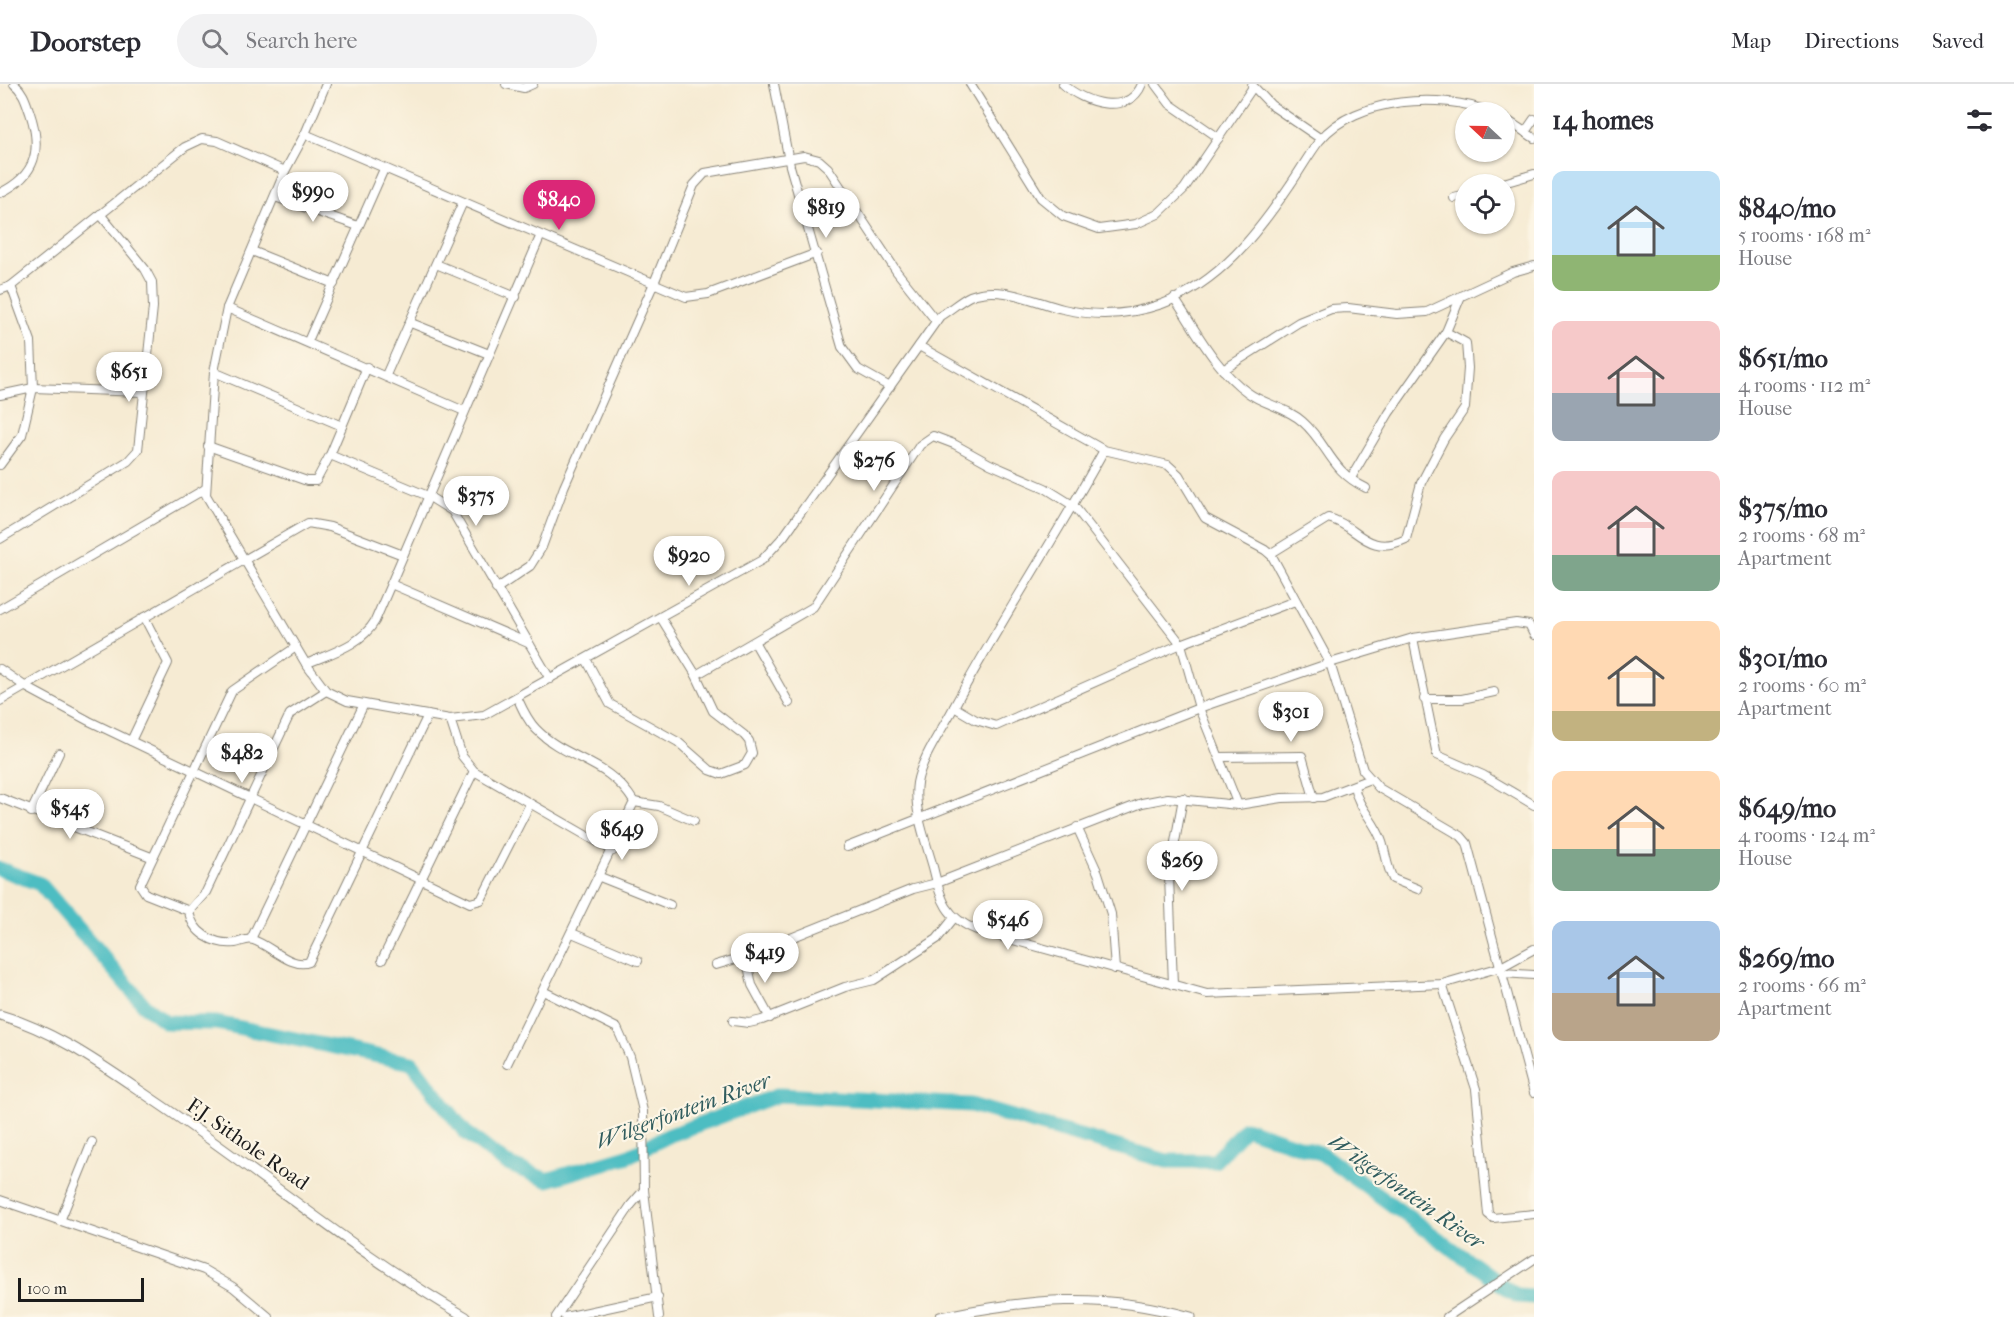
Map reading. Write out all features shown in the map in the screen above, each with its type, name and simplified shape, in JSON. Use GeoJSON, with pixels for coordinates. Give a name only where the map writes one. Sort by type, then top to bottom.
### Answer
{"type":"FeatureCollection","features":[{"type":"Feature","properties":{"kind":"street"},"geometry":{"type":"LineString","coordinates":[[0,193],[21,178],[36,154],[34,127],[24,94],[14,84]]}},
{"type":"Feature","properties":{"kind":"street"},"geometry":{"type":"LineString","coordinates":[[326,84],[305,134],[285,171],[227,308],[214,372],[205,489],[210,503],[306,664],[326,691],[336,697],[364,704],[450,719],[484,715],[748,569],[773,549],[936,321],[970,297],[986,293],[1008,294],[1065,310],[1101,315],[1126,313],[1174,298],[1220,272],[1272,211],[1321,139],[1345,120],[1384,105],[1412,101],[1455,103]]}},
{"type":"Feature","properties":{"kind":"street"},"geometry":{"type":"LineString","coordinates":[[506,84],[519,88],[532,84]]}},
{"type":"Feature","properties":{"kind":"street"},"geometry":{"type":"LineString","coordinates":[[774,84],[789,160],[842,347],[858,369],[890,387]]}},
{"type":"Feature","properties":{"kind":"street"},"geometry":{"type":"LineString","coordinates":[[970,84],[1041,198],[1053,211],[1087,226],[1105,229],[1136,224],[1158,214],[1184,189],[1252,86],[1271,105],[1321,139]]}},
{"type":"Feature","properties":{"kind":"street"},"geometry":{"type":"LineString","coordinates":[[1063,84],[1080,98],[1113,103],[1127,102],[1135,98],[1142,84]]}},
{"type":"Feature","properties":{"kind":"street"},"geometry":{"type":"LineString","coordinates":[[1155,84],[1170,104],[1219,138]]}},
{"type":"Feature","properties":{"kind":"street"},"geometry":{"type":"LineString","coordinates":[[1525,132],[1534,119]]}},
{"type":"Feature","properties":{"kind":"street"},"geometry":{"type":"LineString","coordinates":[[1515,125],[1534,138]]}},
{"type":"Feature","properties":{"kind":"street"},"geometry":{"type":"LineString","coordinates":[[305,134],[681,296],[699,296],[817,253]]}},
{"type":"Feature","properties":{"kind":"street"},"geometry":{"type":"LineString","coordinates":[[0,290],[11,286],[185,147],[202,139],[217,141],[285,171]]}},
{"type":"Feature","properties":{"kind":"street"},"geometry":{"type":"LineString","coordinates":[[496,589],[530,566],[542,547],[564,487],[697,180],[713,171],[812,156],[828,168],[897,272],[936,321]]}},
{"type":"Feature","properties":{"kind":"street"},"geometry":{"type":"LineString","coordinates":[[308,341],[384,169]]}},
{"type":"Feature","properties":{"kind":"street"},"geometry":{"type":"LineString","coordinates":[[1515,180],[1534,174]]}},
{"type":"Feature","properties":{"kind":"street"},"geometry":{"type":"LineString","coordinates":[[275,196],[358,226]]}},
{"type":"Feature","properties":{"kind":"street"},"geometry":{"type":"LineString","coordinates":[[386,375],[464,202]]}},
{"type":"Feature","properties":{"kind":"street"},"geometry":{"type":"LineString","coordinates":[[0,539],[135,455],[140,442],[142,392],[153,307],[152,282],[145,269],[100,214]]}},
{"type":"Feature","properties":{"kind":"street"},"geometry":{"type":"LineString","coordinates":[[306,664],[364,637],[375,621],[540,237]]}},
{"type":"Feature","properties":{"kind":"street"},"geometry":{"type":"LineString","coordinates":[[252,251],[334,284]]}},
{"type":"Feature","properties":{"kind":"street"},"geometry":{"type":"LineString","coordinates":[[436,264],[516,297]]}},
{"type":"Feature","properties":{"kind":"street"},"geometry":{"type":"LineString","coordinates":[[1223,370],[1299,322],[1331,309],[1348,308],[1397,314],[1427,312],[1513,272],[1534,266]]}},
{"type":"Feature","properties":{"kind":"street"},"geometry":{"type":"LineString","coordinates":[[0,465],[22,435],[33,388],[31,341],[11,286]]}},
{"type":"Feature","properties":{"kind":"street"},"geometry":{"type":"LineString","coordinates":[[1351,478],[1389,413],[1446,332],[1461,296]]}},
{"type":"Feature","properties":{"kind":"street"},"geometry":{"type":"LineString","coordinates":[[1174,298],[1223,370],[1249,394],[1290,412],[1304,423],[1329,458],[1366,488]]}},
{"type":"Feature","properties":{"kind":"street"},"geometry":{"type":"LineString","coordinates":[[227,308],[308,341],[464,411]]}},
{"type":"Feature","properties":{"kind":"street"},"geometry":{"type":"LineString","coordinates":[[411,322],[489,354]]}},
{"type":"Feature","properties":{"kind":"street"},"geometry":{"type":"LineString","coordinates":[[1270,554],[1328,518],[1367,542],[1382,544],[1406,539],[1421,483],[1444,439],[1466,408],[1468,368],[1466,343],[1446,332]]}},
{"type":"Feature","properties":{"kind":"street"},"geometry":{"type":"LineString","coordinates":[[919,346],[1104,450],[1168,465],[1179,475],[1205,518],[1270,554],[1330,663],[1358,755],[1370,779],[1464,840],[1502,970],[1534,1093]]}},
{"type":"Feature","properties":{"kind":"street"},"geometry":{"type":"LineString","coordinates":[[208,446],[311,482],[320,476],[367,367]]}},
{"type":"Feature","properties":{"kind":"street"},"geometry":{"type":"LineString","coordinates":[[214,372],[342,426]]}},
{"type":"Feature","properties":{"kind":"street"},"geometry":{"type":"LineString","coordinates":[[0,396],[33,388],[142,392]]}},
{"type":"Feature","properties":{"kind":"street"},"geometry":{"type":"LineString","coordinates":[[696,675],[755,643],[813,607],[920,445],[928,437],[954,444],[990,464],[1045,488],[1074,506],[1181,644],[1199,708],[1238,805]]}},
{"type":"Feature","properties":{"kind":"street"},"geometry":{"type":"LineString","coordinates":[[1104,450],[1074,506],[982,655],[918,782],[920,818],[937,883],[942,901],[954,918],[976,930],[1173,986],[1216,994],[1442,984],[1502,970],[1534,949]]}},
{"type":"Feature","properties":{"kind":"street"},"geometry":{"type":"LineString","coordinates":[[330,455],[428,496],[452,511],[550,679]]}},
{"type":"Feature","properties":{"kind":"street"},"geometry":{"type":"LineString","coordinates":[[0,609],[205,489]]}},
{"type":"Feature","properties":{"kind":"street"},"geometry":{"type":"LineString","coordinates":[[0,701],[308,523],[330,527],[403,555]]}},
{"type":"Feature","properties":{"kind":"street"},"geometry":{"type":"LineString","coordinates":[[391,584],[529,644]]}},
{"type":"Feature","properties":{"kind":"street"},"geometry":{"type":"LineString","coordinates":[[954,707],[976,720],[996,726],[1181,644],[1295,601]]}},
{"type":"Feature","properties":{"kind":"street"},"geometry":{"type":"LineString","coordinates":[[132,741],[168,663],[144,617]]}},
{"type":"Feature","properties":{"kind":"street"},"geometry":{"type":"LineString","coordinates":[[586,659],[610,704],[678,742],[710,770],[721,774],[746,765],[752,753],[749,741],[713,711],[696,675],[661,618]]}},
{"type":"Feature","properties":{"kind":"street"},"geometry":{"type":"LineString","coordinates":[[847,847],[1199,708],[1330,663],[1413,638],[1522,623],[1531,627],[1534,634]]}},
{"type":"Feature","properties":{"kind":"street"},"geometry":{"type":"LineString","coordinates":[[1413,638],[1437,755],[1482,775],[1534,805]]}},
{"type":"Feature","properties":{"kind":"street"},"geometry":{"type":"LineString","coordinates":[[755,643],[789,703]]}},
{"type":"Feature","properties":{"kind":"street"},"geometry":{"type":"LineString","coordinates":[[189,911],[152,897],[141,890],[140,885],[151,857],[235,687],[296,647]]}},
{"type":"Feature","properties":{"kind":"street"},"geometry":{"type":"LineString","coordinates":[[0,669],[26,687],[132,741],[250,796],[465,902],[478,903],[530,804]]}},
{"type":"Feature","properties":{"kind":"street"},"geometry":{"type":"LineString","coordinates":[[189,911],[206,892],[291,714],[326,691]]}},
{"type":"Feature","properties":{"kind":"street"},"geometry":{"type":"LineString","coordinates":[[1424,699],[1462,699],[1494,692]]}},
{"type":"Feature","properties":{"kind":"street"},"geometry":{"type":"LineString","coordinates":[[517,697],[526,716],[541,733],[611,773],[623,785],[634,802],[658,806],[694,821]]}},
{"type":"Feature","properties":{"kind":"street"},"geometry":{"type":"LineString","coordinates":[[251,939],[364,704]]}},
{"type":"Feature","properties":{"kind":"street"},"geometry":{"type":"LineString","coordinates":[[189,911],[193,924],[207,937],[230,943],[251,939],[295,962],[309,962],[428,715]]}},
{"type":"Feature","properties":{"kind":"street"},"geometry":{"type":"LineString","coordinates":[[450,719],[462,756],[474,771],[612,851]]}},
{"type":"Feature","properties":{"kind":"street"},"geometry":{"type":"LineString","coordinates":[[31,812],[59,753]]}},
{"type":"Feature","properties":{"kind":"street"},"geometry":{"type":"LineString","coordinates":[[1220,758],[1302,756],[1314,798]]}},
{"type":"Feature","properties":{"kind":"street"},"geometry":{"type":"LineString","coordinates":[[382,960],[474,771]]}},
{"type":"Feature","properties":{"kind":"street"},"geometry":{"type":"LineString","coordinates":[[716,965],[746,957],[913,889],[937,883],[1142,803],[1168,798],[1183,798],[1238,805],[1282,798],[1314,798],[1331,795],[1370,779]]}},
{"type":"Feature","properties":{"kind":"street"},"geometry":{"type":"LineString","coordinates":[[1354,786],[1360,808],[1370,818],[1382,842],[1394,879],[1418,890]]}},
{"type":"Feature","properties":{"kind":"street"},"geometry":{"type":"LineString","coordinates":[[0,798],[151,857]]}},
{"type":"Feature","properties":{"kind":"street"},"geometry":{"type":"LineString","coordinates":[[1173,986],[1168,875],[1183,798]]}},
{"type":"Feature","properties":{"kind":"street"},"geometry":{"type":"LineString","coordinates":[[507,1064],[600,877],[634,802]]}},
{"type":"Feature","properties":{"kind":"street"},"geometry":{"type":"LineString","coordinates":[[1077,827],[1098,873],[1111,914],[1115,969]]}},
{"type":"Feature","properties":{"kind":"street"},"geometry":{"type":"LineString","coordinates":[[600,877],[670,905]]}},
{"type":"Feature","properties":{"kind":"street"},"geometry":{"type":"LineString","coordinates":[[733,1021],[749,1023],[770,1018],[845,987],[874,980],[937,939],[954,918]]}},
{"type":"Feature","properties":{"kind":"street"},"geometry":{"type":"LineString","coordinates":[[572,933],[638,961]]}},
{"type":"Feature","properties":{"kind":"street"},"geometry":{"type":"LineString","coordinates":[[746,957],[752,985],[770,1018]]}},
{"type":"Feature","properties":{"kind":"street"},"geometry":{"type":"LineString","coordinates":[[1502,970],[1534,975]]}},
{"type":"Feature","properties":{"kind":"street"},"geometry":{"type":"LineString","coordinates":[[1442,984],[1476,1089],[1488,1214],[1494,1218],[1534,1215]]}},
{"type":"Feature","properties":{"kind":"street"},"geometry":{"type":"LineString","coordinates":[[543,991],[617,1028],[630,1057],[643,1111],[644,1190],[659,1317]]}},
{"type":"Feature","properties":{"kind":"street","name":"F.J. Sithole Road"},"geometry":{"type":"LineString","coordinates":[[0,1015],[50,1035],[86,1054],[228,1150],[355,1244],[461,1316]]}},
{"type":"Feature","properties":{"kind":"street"},"geometry":{"type":"LineString","coordinates":[[60,1221],[92,1142]]}},
{"type":"Feature","properties":{"kind":"street"},"geometry":{"type":"LineString","coordinates":[[556,1317],[631,1205],[644,1190]]}},
{"type":"Feature","properties":{"kind":"street"},"geometry":{"type":"LineString","coordinates":[[0,1200],[204,1270],[242,1294],[269,1317]]}},
{"type":"Feature","properties":{"kind":"street"},"geometry":{"type":"LineString","coordinates":[[1447,1317],[1534,1259]]}},
{"type":"Feature","properties":{"kind":"street"},"geometry":{"type":"LineString","coordinates":[[566,1317],[658,1297]]}},
{"type":"Feature","properties":{"kind":"street"},"geometry":{"type":"LineString","coordinates":[[940,1317],[1005,1305],[1063,1299],[1154,1306],[1191,1317]]}},
{"type":"Feature","properties":{"kind":"waterway","name":"Wilgerfontein River"},"geometry":{"type":"LineString","coordinates":[[0,869],[40,884],[145,1006],[166,1022],[217,1023],[412,1063],[465,1132],[505,1163],[547,1180],[628,1156],[670,1135],[779,1095],[971,1105],[1167,1161],[1215,1161],[1245,1128],[1322,1154],[1517,1296],[1534,1297]]}}]}
